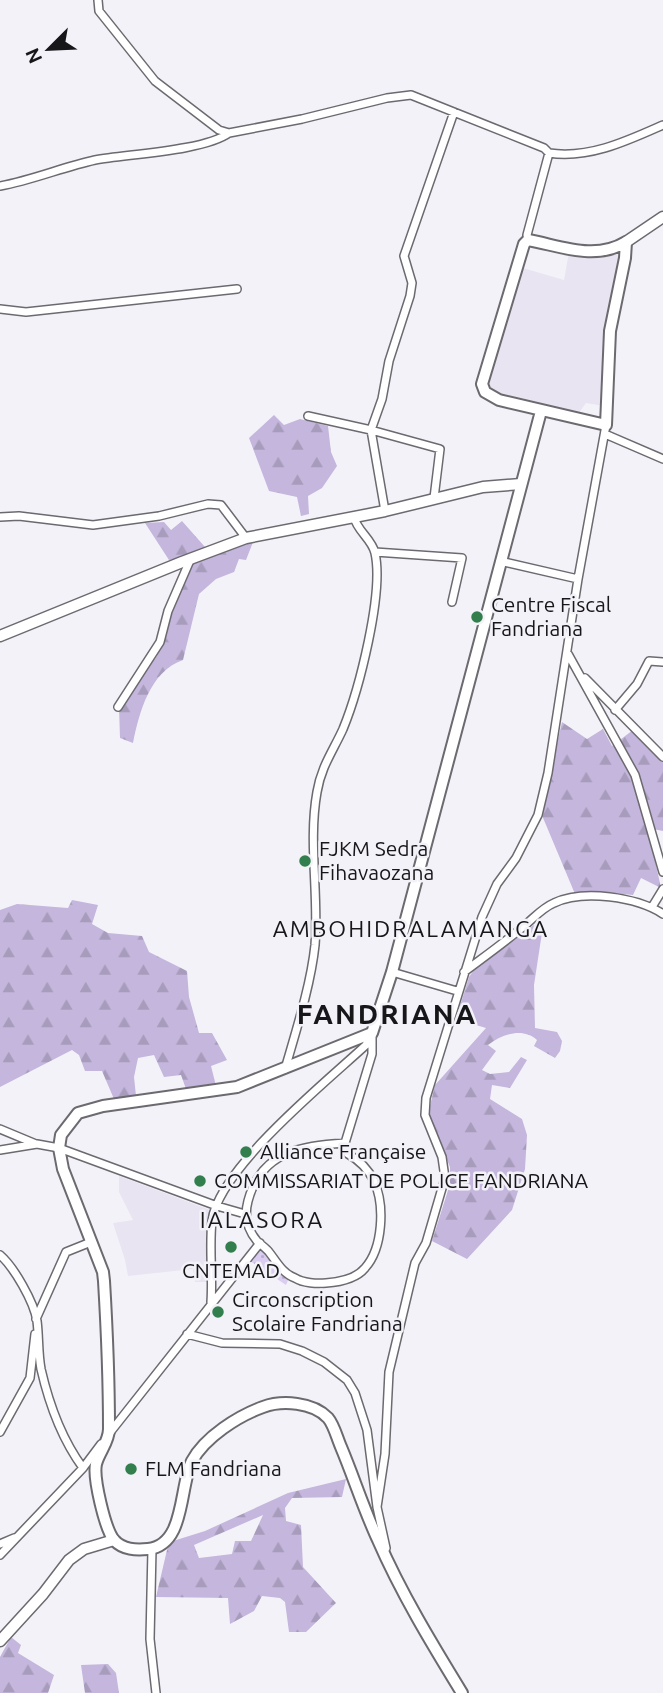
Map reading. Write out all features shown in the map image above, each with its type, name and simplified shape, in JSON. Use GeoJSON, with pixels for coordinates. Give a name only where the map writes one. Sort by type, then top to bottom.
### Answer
{"type":"FeatureCollection","features":[{"type":"Feature","properties":{"kind":"main road"},"geometry":{"type":"LineString","coordinates":[[528,240],[589,252],[616,248],[626,242],[610,331],[606,430],[490,397],[482,384],[524,244],[528,240]]}},
{"type":"Feature","properties":{"kind":"main road"},"geometry":{"type":"LineString","coordinates":[[462,1693],[389,1562],[329,1419],[307,1406],[284,1404],[264,1407],[237,1420],[204,1446],[193,1459],[184,1482],[182,1507],[173,1532],[163,1545],[152,1549],[125,1548],[114,1540],[96,1479],[96,1464],[109,1434],[104,1281],[63,1169],[59,1148],[61,1135],[78,1114],[103,1106],[237,1087],[372,1033],[392,972],[460,722],[541,411]]}},
{"type":"Feature","properties":{"kind":"street"},"geometry":{"type":"LineString","coordinates":[[98,0],[99,11],[155,81],[219,130],[229,133]]}},
{"type":"Feature","properties":{"kind":"street"},"geometry":{"type":"LineString","coordinates":[[0,186],[94,161],[193,145],[229,133],[302,120],[387,98],[411,95],[544,148],[549,153],[577,154],[612,147],[663,125]]}},
{"type":"Feature","properties":{"kind":"street"},"geometry":{"type":"LineString","coordinates":[[385,511],[371,430],[410,296],[412,283],[404,256],[454,112]]}},
{"type":"Feature","properties":{"kind":"street"},"geometry":{"type":"LineString","coordinates":[[528,240],[527,235],[549,153]]}},
{"type":"Feature","properties":{"kind":"street"},"geometry":{"type":"LineString","coordinates":[[626,242],[663,217]]}},
{"type":"Feature","properties":{"kind":"street"},"geometry":{"type":"LineString","coordinates":[[0,309],[26,312],[237,289]]}},
{"type":"Feature","properties":{"kind":"street"},"geometry":{"type":"LineString","coordinates":[[308,416],[440,449],[434,498]]}},
{"type":"Feature","properties":{"kind":"street"},"geometry":{"type":"LineString","coordinates":[[377,1507],[385,1454],[389,1372],[415,1263],[426,1243],[445,1178],[442,1157],[430,1129],[425,1107],[429,1087],[482,918],[497,884],[516,858],[538,815],[548,773],[578,579],[606,430],[663,459]]}},
{"type":"Feature","properties":{"kind":"street"},"geometry":{"type":"LineString","coordinates":[[0,636],[246,538],[385,511],[483,487],[521,484]]}},
{"type":"Feature","properties":{"kind":"street"},"geometry":{"type":"LineString","coordinates":[[0,517],[19,516],[93,525],[221,505],[246,538]]}},
{"type":"Feature","properties":{"kind":"street"},"geometry":{"type":"LineString","coordinates":[[285,1069],[314,947],[316,881],[313,821],[317,791],[324,764],[342,729],[371,634],[376,588],[375,552],[368,538],[355,524],[354,517]]}},
{"type":"Feature","properties":{"kind":"street"},"geometry":{"type":"LineString","coordinates":[[375,552],[462,558],[452,602]]}},
{"type":"Feature","properties":{"kind":"street"},"geometry":{"type":"LineString","coordinates":[[118,707],[160,642],[168,611],[191,558]]}},
{"type":"Feature","properties":{"kind":"street"},"geometry":{"type":"LineString","coordinates":[[500,561],[578,579]]}},
{"type":"Feature","properties":{"kind":"street"},"geometry":{"type":"LineString","coordinates":[[568,654],[635,775],[663,872]]}},
{"type":"Feature","properties":{"kind":"street"},"geometry":{"type":"LineString","coordinates":[[615,710],[637,684],[649,661],[663,662]]}},
{"type":"Feature","properties":{"kind":"street"},"geometry":{"type":"LineString","coordinates":[[580,673],[663,757]]}},
{"type":"Feature","properties":{"kind":"street"},"geometry":{"type":"LineString","coordinates":[[652,907],[663,889]]}},
{"type":"Feature","properties":{"kind":"street"},"geometry":{"type":"LineString","coordinates":[[463,972],[545,908],[562,900],[607,897],[652,907],[663,914]]}},
{"type":"Feature","properties":{"kind":"street"},"geometry":{"type":"LineString","coordinates":[[392,972],[457,991]]}},
{"type":"Feature","properties":{"kind":"street"},"geometry":{"type":"LineString","coordinates":[[345,1143],[299,1149],[272,1161],[259,1174],[245,1214],[253,1236],[268,1250],[278,1265],[297,1280],[341,1282],[364,1270],[374,1255],[379,1230],[379,1205],[374,1181],[360,1161],[348,1154],[345,1143],[372,1055],[372,1033]]}},
{"type":"Feature","properties":{"kind":"street"},"geometry":{"type":"LineString","coordinates":[[211,1303],[212,1220],[232,1179],[268,1135],[366,1045],[372,1033]]}},
{"type":"Feature","properties":{"kind":"street"},"geometry":{"type":"LineString","coordinates":[[0,1129],[245,1214]]}},
{"type":"Feature","properties":{"kind":"street"},"geometry":{"type":"LineString","coordinates":[[0,1150],[37,1144]]}},
{"type":"Feature","properties":{"kind":"street"},"geometry":{"type":"LineString","coordinates":[[0,1432],[30,1378],[36,1317],[66,1252],[91,1242]]}},
{"type":"Feature","properties":{"kind":"street"},"geometry":{"type":"LineString","coordinates":[[0,1555],[83,1468],[260,1243]]}},
{"type":"Feature","properties":{"kind":"street"},"geometry":{"type":"LineString","coordinates":[[0,1255],[16,1274],[36,1317],[41,1367],[54,1415],[71,1452],[83,1468]]}},
{"type":"Feature","properties":{"kind":"street"},"geometry":{"type":"LineString","coordinates":[[187,1334],[222,1343],[280,1344],[324,1362],[347,1380],[355,1393],[367,1430],[377,1507],[389,1562]]}},
{"type":"Feature","properties":{"kind":"street"},"geometry":{"type":"LineString","coordinates":[[0,1544],[18,1537]]}},
{"type":"Feature","properties":{"kind":"street"},"geometry":{"type":"LineString","coordinates":[[0,1641],[43,1594],[69,1560],[84,1549],[114,1540]]}},
{"type":"Feature","properties":{"kind":"street"},"geometry":{"type":"LineString","coordinates":[[152,1549],[150,1639],[156,1693]]}},
{"type":"Feature","properties":{"kind":"shaded area"},"geometry":{"type":"Polygon","coordinates":[[[569,252],[626,255],[604,406],[586,403],[578,414],[495,397],[487,382],[523,268],[564,280],[569,252]]]}},
{"type":"Feature","properties":{"kind":"shaded area"},"geometry":{"type":"Polygon","coordinates":[[[119,1176],[210,1210],[209,1282],[195,1282],[193,1269],[128,1276],[113,1223],[133,1220],[119,1192],[119,1176]]]}},
{"type":"Feature","properties":{"kind":"shaded area"},"geometry":{"type":"Polygon","coordinates":[[[261,1248],[289,1278],[286,1285],[250,1261],[261,1248]]]}},
{"type":"Feature","properties":{"kind":"green space"},"geometry":{"type":"Polygon","coordinates":[[[274,415],[284,425],[300,419],[328,426],[331,452],[337,466],[322,488],[308,496],[309,514],[301,516],[297,497],[269,491],[249,438],[274,415]]]}},
{"type":"Feature","properties":{"kind":"green space"},"geometry":{"type":"Polygon","coordinates":[[[182,521],[205,547],[253,542],[246,560],[239,559],[234,572],[216,579],[199,594],[183,660],[172,665],[154,683],[143,706],[133,743],[120,738],[119,707],[157,656],[164,620],[190,557],[169,560],[145,523],[164,522],[171,530],[182,521]]]}},
{"type":"Feature","properties":{"kind":"green space"},"geometry":{"type":"Polygon","coordinates":[[[562,722],[587,739],[603,729],[612,746],[633,730],[663,759],[663,831],[648,828],[661,888],[641,878],[633,895],[604,892],[575,894],[541,813],[562,722]]]}},
{"type":"Feature","properties":{"kind":"green space"},"geometry":{"type":"Polygon","coordinates":[[[72,900],[98,905],[92,924],[108,933],[142,936],[149,952],[187,971],[189,997],[199,1033],[212,1033],[227,1060],[211,1066],[216,1086],[186,1089],[181,1075],[164,1077],[154,1055],[138,1058],[134,1077],[136,1096],[114,1099],[102,1071],[85,1071],[79,1055],[72,1050],[0,1087],[0,910],[17,904],[68,908],[72,900]]]}},
{"type":"Feature","properties":{"kind":"green space"},"geometry":{"type":"Polygon","coordinates":[[[534,925],[543,926],[534,985],[535,1028],[557,1032],[562,1041],[560,1051],[555,1058],[534,1046],[537,1040],[519,1033],[506,1035],[488,1045],[496,1051],[482,1070],[490,1074],[509,1072],[521,1057],[527,1060],[510,1088],[492,1085],[490,1099],[522,1119],[527,1135],[525,1169],[512,1210],[467,1259],[432,1241],[450,1184],[450,1167],[431,1122],[429,1110],[435,1085],[486,1028],[456,1019],[469,977],[476,967],[534,925]]]}},
{"type":"Feature","properties":{"kind":"green space"},"geometry":{"type":"Polygon","coordinates":[[[346,1479],[342,1497],[292,1498],[285,1508],[286,1521],[301,1525],[303,1567],[336,1603],[306,1632],[289,1632],[285,1602],[280,1598],[262,1596],[254,1611],[230,1624],[228,1598],[156,1597],[167,1550],[173,1541],[205,1531],[288,1493],[346,1479]],[[263,1515],[194,1545],[199,1558],[232,1554],[235,1541],[251,1541],[263,1515]]]}},
{"type":"Feature","properties":{"kind":"green space"},"geometry":{"type":"Polygon","coordinates":[[[11,1637],[21,1645],[18,1653],[54,1675],[48,1693],[0,1693],[0,1657],[11,1637]]]}},
{"type":"Feature","properties":{"kind":"green space"},"geometry":{"type":"Polygon","coordinates":[[[108,1664],[116,1673],[119,1693],[85,1693],[81,1665],[108,1664]]]}},
{"type":"Feature","properties":{"kind":"place","name":"Centre Fiscal Fandriana"},"geometry":{"type":"Point","coordinates":[477,617]}},
{"type":"Feature","properties":{"kind":"place","name":"FJKM Sedra Fihavaozana"},"geometry":{"type":"Point","coordinates":[305,861]}},
{"type":"Feature","properties":{"kind":"place","name":"Alliance Française"},"geometry":{"type":"Point","coordinates":[246,1152]}},
{"type":"Feature","properties":{"kind":"place","name":"COMMISSARIAT DE POLICE FANDRIANA"},"geometry":{"type":"Point","coordinates":[200,1181]}},
{"type":"Feature","properties":{"kind":"place","name":"CNTEMAD"},"geometry":{"type":"Point","coordinates":[231,1247]}},
{"type":"Feature","properties":{"kind":"place","name":"Circonscription Scolaire Fandriana"},"geometry":{"type":"Point","coordinates":[218,1312]}},
{"type":"Feature","properties":{"kind":"place","name":"FLM Fandriana"},"geometry":{"type":"Point","coordinates":[131,1469]}},
{"type":"Feature","properties":{"kind":"district","name":"AMBOHIDRALAMANGA"},"geometry":{"type":"Point","coordinates":[411,929]}},
{"type":"Feature","properties":{"kind":"district","name":"FANDRIANA"},"geometry":{"type":"Point","coordinates":[387,1014]}},
{"type":"Feature","properties":{"kind":"district","name":"IALASORA"},"geometry":{"type":"Point","coordinates":[262,1220]}}]}
